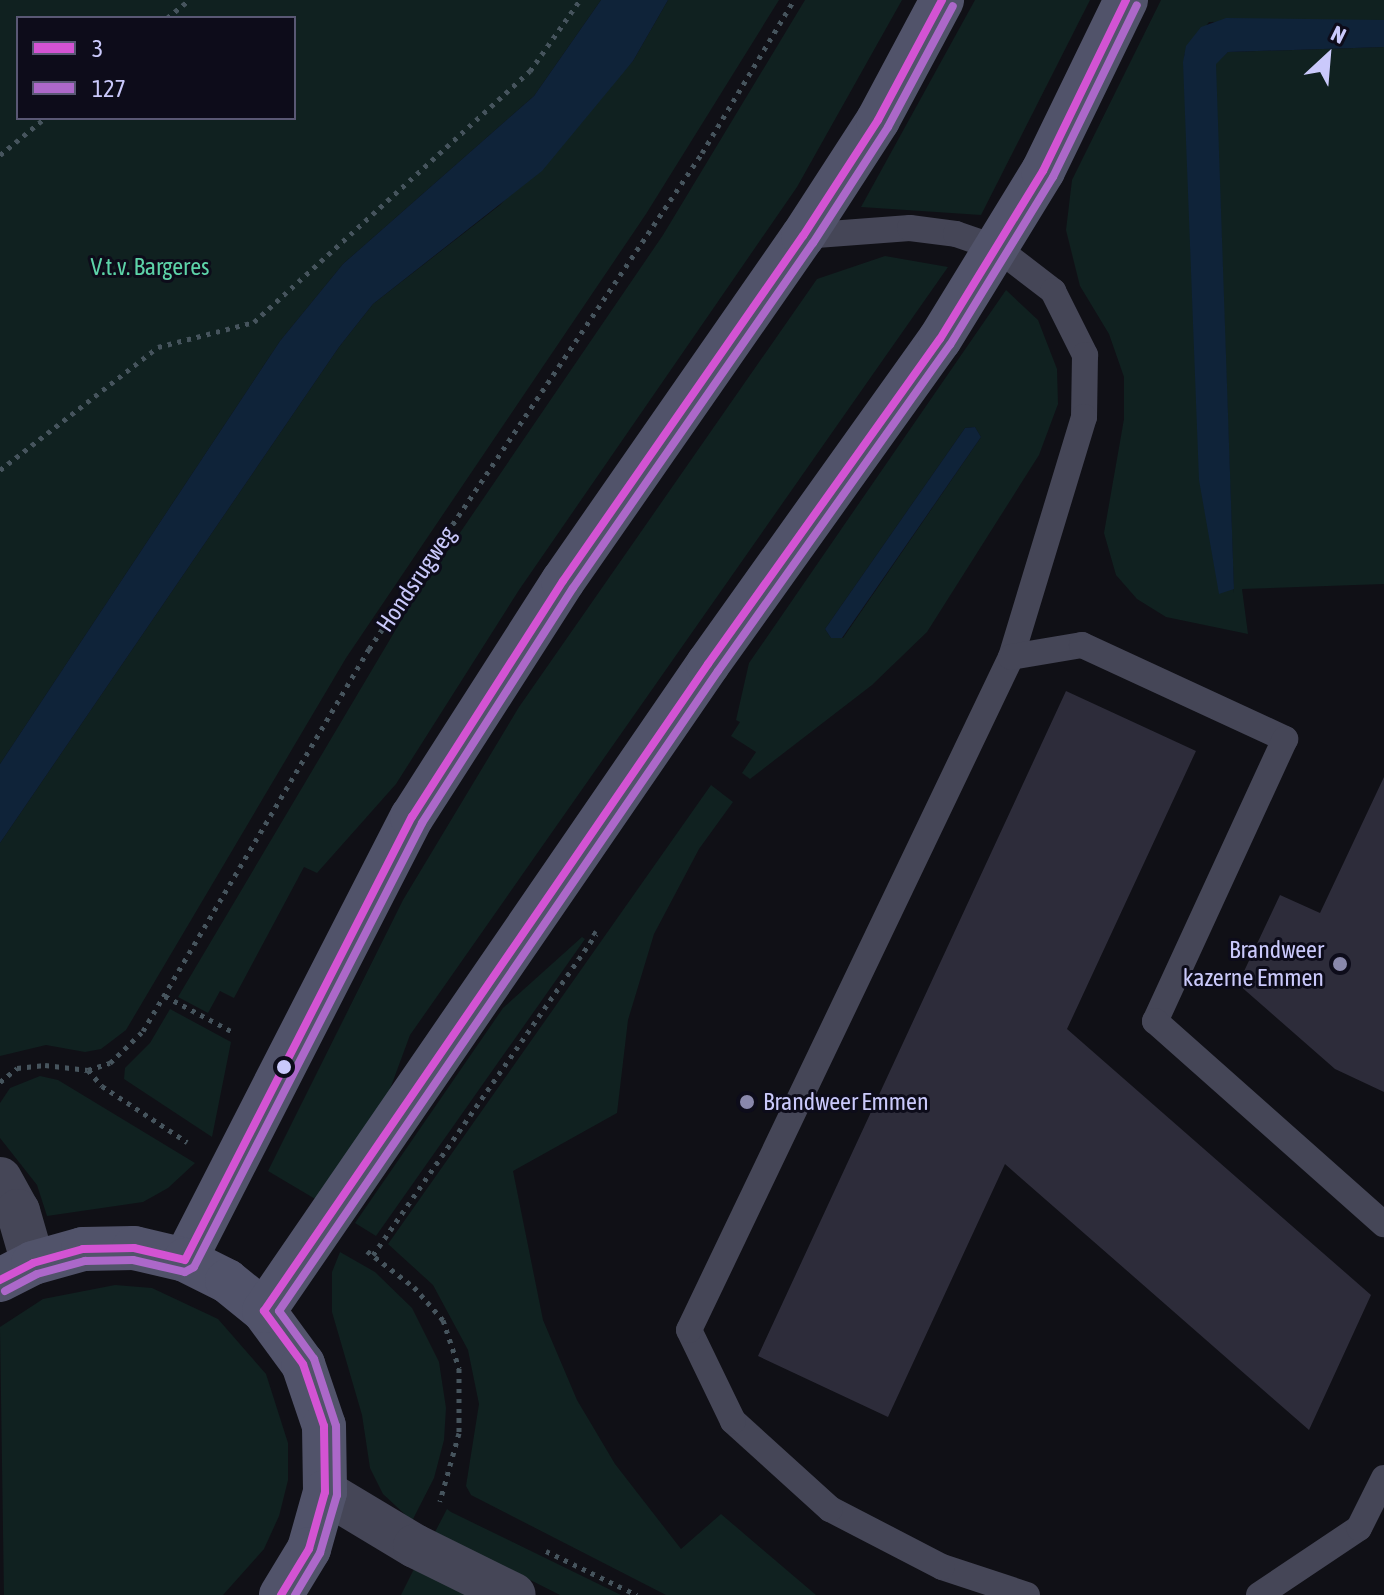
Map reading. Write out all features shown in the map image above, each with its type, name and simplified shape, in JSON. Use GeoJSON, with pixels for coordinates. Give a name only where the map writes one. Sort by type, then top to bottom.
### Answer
{"type":"FeatureCollection","features":[{"type":"Feature","properties":{"kind":"main road"},"geometry":{"type":"LineString","coordinates":[[185,1260],[412,817],[563,581],[803,236],[878,120],[942,0]]}},
{"type":"Feature","properties":{"kind":"main road"},"geometry":{"type":"LineString","coordinates":[[264,1311],[708,664],[940,339],[1043,171],[1126,0]]}},
{"type":"Feature","properties":{"kind":"main road"},"geometry":{"type":"LineString","coordinates":[[16,1271],[83,1249],[134,1248],[185,1260],[227,1281],[264,1311],[303,1364],[324,1426],[325,1492],[309,1549],[281,1595]]}},
{"type":"Feature","properties":{"kind":"street"},"geometry":{"type":"LineString","coordinates":[[0,1179],[18,1211],[16,1271]]}},
{"type":"Feature","properties":{"kind":"street"},"geometry":{"type":"LineString","coordinates":[[325,1492],[415,1546],[514,1595]]}},
{"type":"Feature","properties":{"kind":"lane"},"geometry":{"type":"LineString","coordinates":[[803,236],[910,228],[956,234],[997,248],[1053,291],[1085,355],[1084,417],[1011,657],[689,1330],[733,1421],[830,1509],[942,1567],[1027,1595]]}},
{"type":"Feature","properties":{"kind":"lane"},"geometry":{"type":"LineString","coordinates":[[1011,657],[1082,645],[1285,739],[1155,1021],[1384,1224]]}},
{"type":"Feature","properties":{"kind":"lane"},"geometry":{"type":"LineString","coordinates":[[1259,1595],[1359,1528],[1384,1478]]}},
{"type":"Feature","properties":{"kind":"path"},"geometry":{"type":"LineString","coordinates":[[169,16],[189,0]]}},
{"type":"Feature","properties":{"kind":"path"},"geometry":{"type":"LineString","coordinates":[[0,470],[158,347],[254,322],[530,71],[580,0]]}},
{"type":"Feature","properties":{"kind":"path","name":"Hondsrugweg"},"geometry":{"type":"LineString","coordinates":[[0,1082],[17,1068],[45,1065],[88,1070],[110,1063],[143,1031],[369,649],[702,153],[794,0]]}},
{"type":"Feature","properties":{"kind":"path"},"geometry":{"type":"LineString","coordinates":[[0,155],[43,120]]}},
{"type":"Feature","properties":{"kind":"path"},"geometry":{"type":"LineString","coordinates":[[373,1255],[596,934],[593,932]]}},
{"type":"Feature","properties":{"kind":"path"},"geometry":{"type":"LineString","coordinates":[[165,996],[231,1031]]}},
{"type":"Feature","properties":{"kind":"green space","name":"V.t.v. Bargeres"},"geometry":{"type":"Polygon","coordinates":[[[0,0],[601,0],[534,96],[343,264],[280,341],[0,764],[0,0]]]}},
{"type":"Feature","properties":{"kind":"green space"},"geometry":{"type":"Polygon","coordinates":[[[668,0],[779,0],[646,214],[346,658],[126,1030],[101,1049],[85,1052],[46,1045],[0,1056],[0,843],[339,347],[373,304],[500,205],[633,61],[668,0]]]}},
{"type":"Feature","properties":{"kind":"green space"},"geometry":{"type":"Polygon","coordinates":[[[805,0],[902,0],[797,187],[519,590],[396,784],[317,873],[304,867],[234,998],[220,991],[208,1013],[178,997],[408,609],[663,235],[805,0]]]}},
{"type":"Feature","properties":{"kind":"green space"},"geometry":{"type":"Polygon","coordinates":[[[975,0],[1090,0],[981,215],[861,207],[975,0]]]}},
{"type":"Feature","properties":{"kind":"green space"},"geometry":{"type":"Polygon","coordinates":[[[1161,0],[1384,0],[1384,20],[1209,22],[1184,55],[1234,593],[1215,64],[1228,52],[1384,47],[1384,584],[1242,589],[1248,634],[1166,617],[1137,599],[1116,575],[1104,533],[1124,419],[1124,377],[1109,334],[1080,286],[1066,230],[1072,180],[1161,0]]]}},
{"type":"Feature","properties":{"kind":"green space"},"geometry":{"type":"Polygon","coordinates":[[[885,256],[948,267],[410,1035],[376,1127],[322,1203],[268,1171],[403,900],[519,707],[817,279],[885,256]]]}},
{"type":"Feature","properties":{"kind":"green space"},"geometry":{"type":"Polygon","coordinates":[[[1006,290],[1038,320],[1057,369],[1058,404],[1039,455],[927,632],[872,685],[750,779],[742,773],[756,752],[731,736],[740,722],[736,720],[749,663],[1006,290]],[[975,427],[965,428],[825,629],[831,638],[843,638],[981,437],[975,427]]]}},
{"type":"Feature","properties":{"kind":"green space"},"geometry":{"type":"Polygon","coordinates":[[[711,785],[733,802],[699,849],[654,934],[628,1020],[617,1113],[513,1171],[543,1320],[577,1400],[615,1464],[681,1549],[721,1514],[816,1595],[666,1595],[471,1495],[466,1486],[479,1404],[468,1350],[433,1285],[388,1244],[711,785]]]}},
{"type":"Feature","properties":{"kind":"green space"},"geometry":{"type":"Polygon","coordinates":[[[582,937],[585,939],[376,1236],[355,1223],[503,1008],[582,937]]]}},
{"type":"Feature","properties":{"kind":"green space"},"geometry":{"type":"Polygon","coordinates":[[[170,1009],[231,1042],[212,1137],[124,1079],[125,1068],[150,1043],[170,1009]]]}},
{"type":"Feature","properties":{"kind":"green space"},"geometry":{"type":"Polygon","coordinates":[[[40,1076],[58,1080],[195,1163],[168,1188],[143,1202],[47,1216],[37,1185],[0,1138],[0,1103],[10,1088],[40,1076]]]}},
{"type":"Feature","properties":{"kind":"green space"},"geometry":{"type":"Polygon","coordinates":[[[340,1252],[375,1272],[412,1308],[439,1362],[446,1408],[444,1440],[434,1478],[412,1521],[383,1494],[370,1468],[362,1415],[332,1312],[332,1272],[340,1252]]]}},
{"type":"Feature","properties":{"kind":"green space"},"geometry":{"type":"Polygon","coordinates":[[[115,1285],[152,1288],[218,1319],[266,1374],[288,1443],[288,1480],[279,1516],[264,1549],[223,1595],[4,1595],[0,1327],[43,1299],[115,1285]]]}},
{"type":"Feature","properties":{"kind":"green space"},"geometry":{"type":"Polygon","coordinates":[[[447,1509],[621,1595],[560,1595],[435,1532],[447,1509]]]}},
{"type":"Feature","properties":{"kind":"green space"},"geometry":{"type":"Polygon","coordinates":[[[417,1563],[480,1595],[401,1595],[417,1563]]]}},
{"type":"Feature","properties":{"kind":"water"},"geometry":{"type":"Polygon","coordinates":[[[601,0],[668,0],[633,61],[542,171],[373,304],[339,347],[0,843],[0,764],[280,341],[343,264],[534,96],[601,0]]]}},
{"type":"Feature","properties":{"kind":"water"},"geometry":{"type":"Polygon","coordinates":[[[1226,18],[1384,20],[1384,47],[1228,52],[1216,64],[1234,589],[1219,594],[1199,480],[1183,62],[1186,46],[1201,27],[1226,18]]]}},
{"type":"Feature","properties":{"kind":"water"},"geometry":{"type":"Polygon","coordinates":[[[975,427],[981,437],[842,638],[831,638],[825,629],[965,428],[975,427]]]}},
{"type":"Feature","properties":{"kind":"building"},"geometry":{"type":"Polygon","coordinates":[[[1066,691],[1196,751],[1067,1029],[1371,1295],[1309,1430],[1005,1164],[888,1417],[758,1356],[1066,691]]]}},
{"type":"Feature","properties":{"kind":"building","name":"Brandweer kazerne Emmen"},"geometry":{"type":"Polygon","coordinates":[[[1384,777],[1384,1092],[1335,1069],[1238,984],[1280,895],[1320,913],[1384,777]]]}},
{"type":"Feature","properties":{"kind":"transit line","name":"3"},"geometry":{"type":"LineString","coordinates":[[0,1280],[33,1263],[83,1249],[134,1248],[185,1260],[412,817],[563,581],[803,236],[878,120],[942,0]]}},
{"type":"Feature","properties":{"kind":"transit line","name":"3"},"geometry":{"type":"LineString","coordinates":[[281,1595],[309,1549],[325,1492],[324,1426],[303,1364],[264,1311],[708,664],[940,339],[1043,171],[1126,0]]}},
{"type":"Feature","properties":{"kind":"transit line","name":"127"},"geometry":{"type":"LineString","coordinates":[[295,1595],[320,1553],[337,1495],[336,1426],[314,1359],[279,1311],[718,671],[950,345],[1053,177],[1137,5]]}},
{"type":"Feature","properties":{"kind":"transit line","name":"127"},"geometry":{"type":"LineString","coordinates":[[5,1291],[37,1274],[85,1261],[133,1260],[185,1272],[194,1267],[422,823],[573,588],[813,243],[888,127],[953,6]]}},
{"type":"Feature","properties":{"kind":"place","name":"Brandweer kazerne Emmen"},"geometry":{"type":"Point","coordinates":[1340,964]}},
{"type":"Feature","properties":{"kind":"place","name":"Brandweer Emmen"},"geometry":{"type":"Point","coordinates":[747,1102]}}]}
